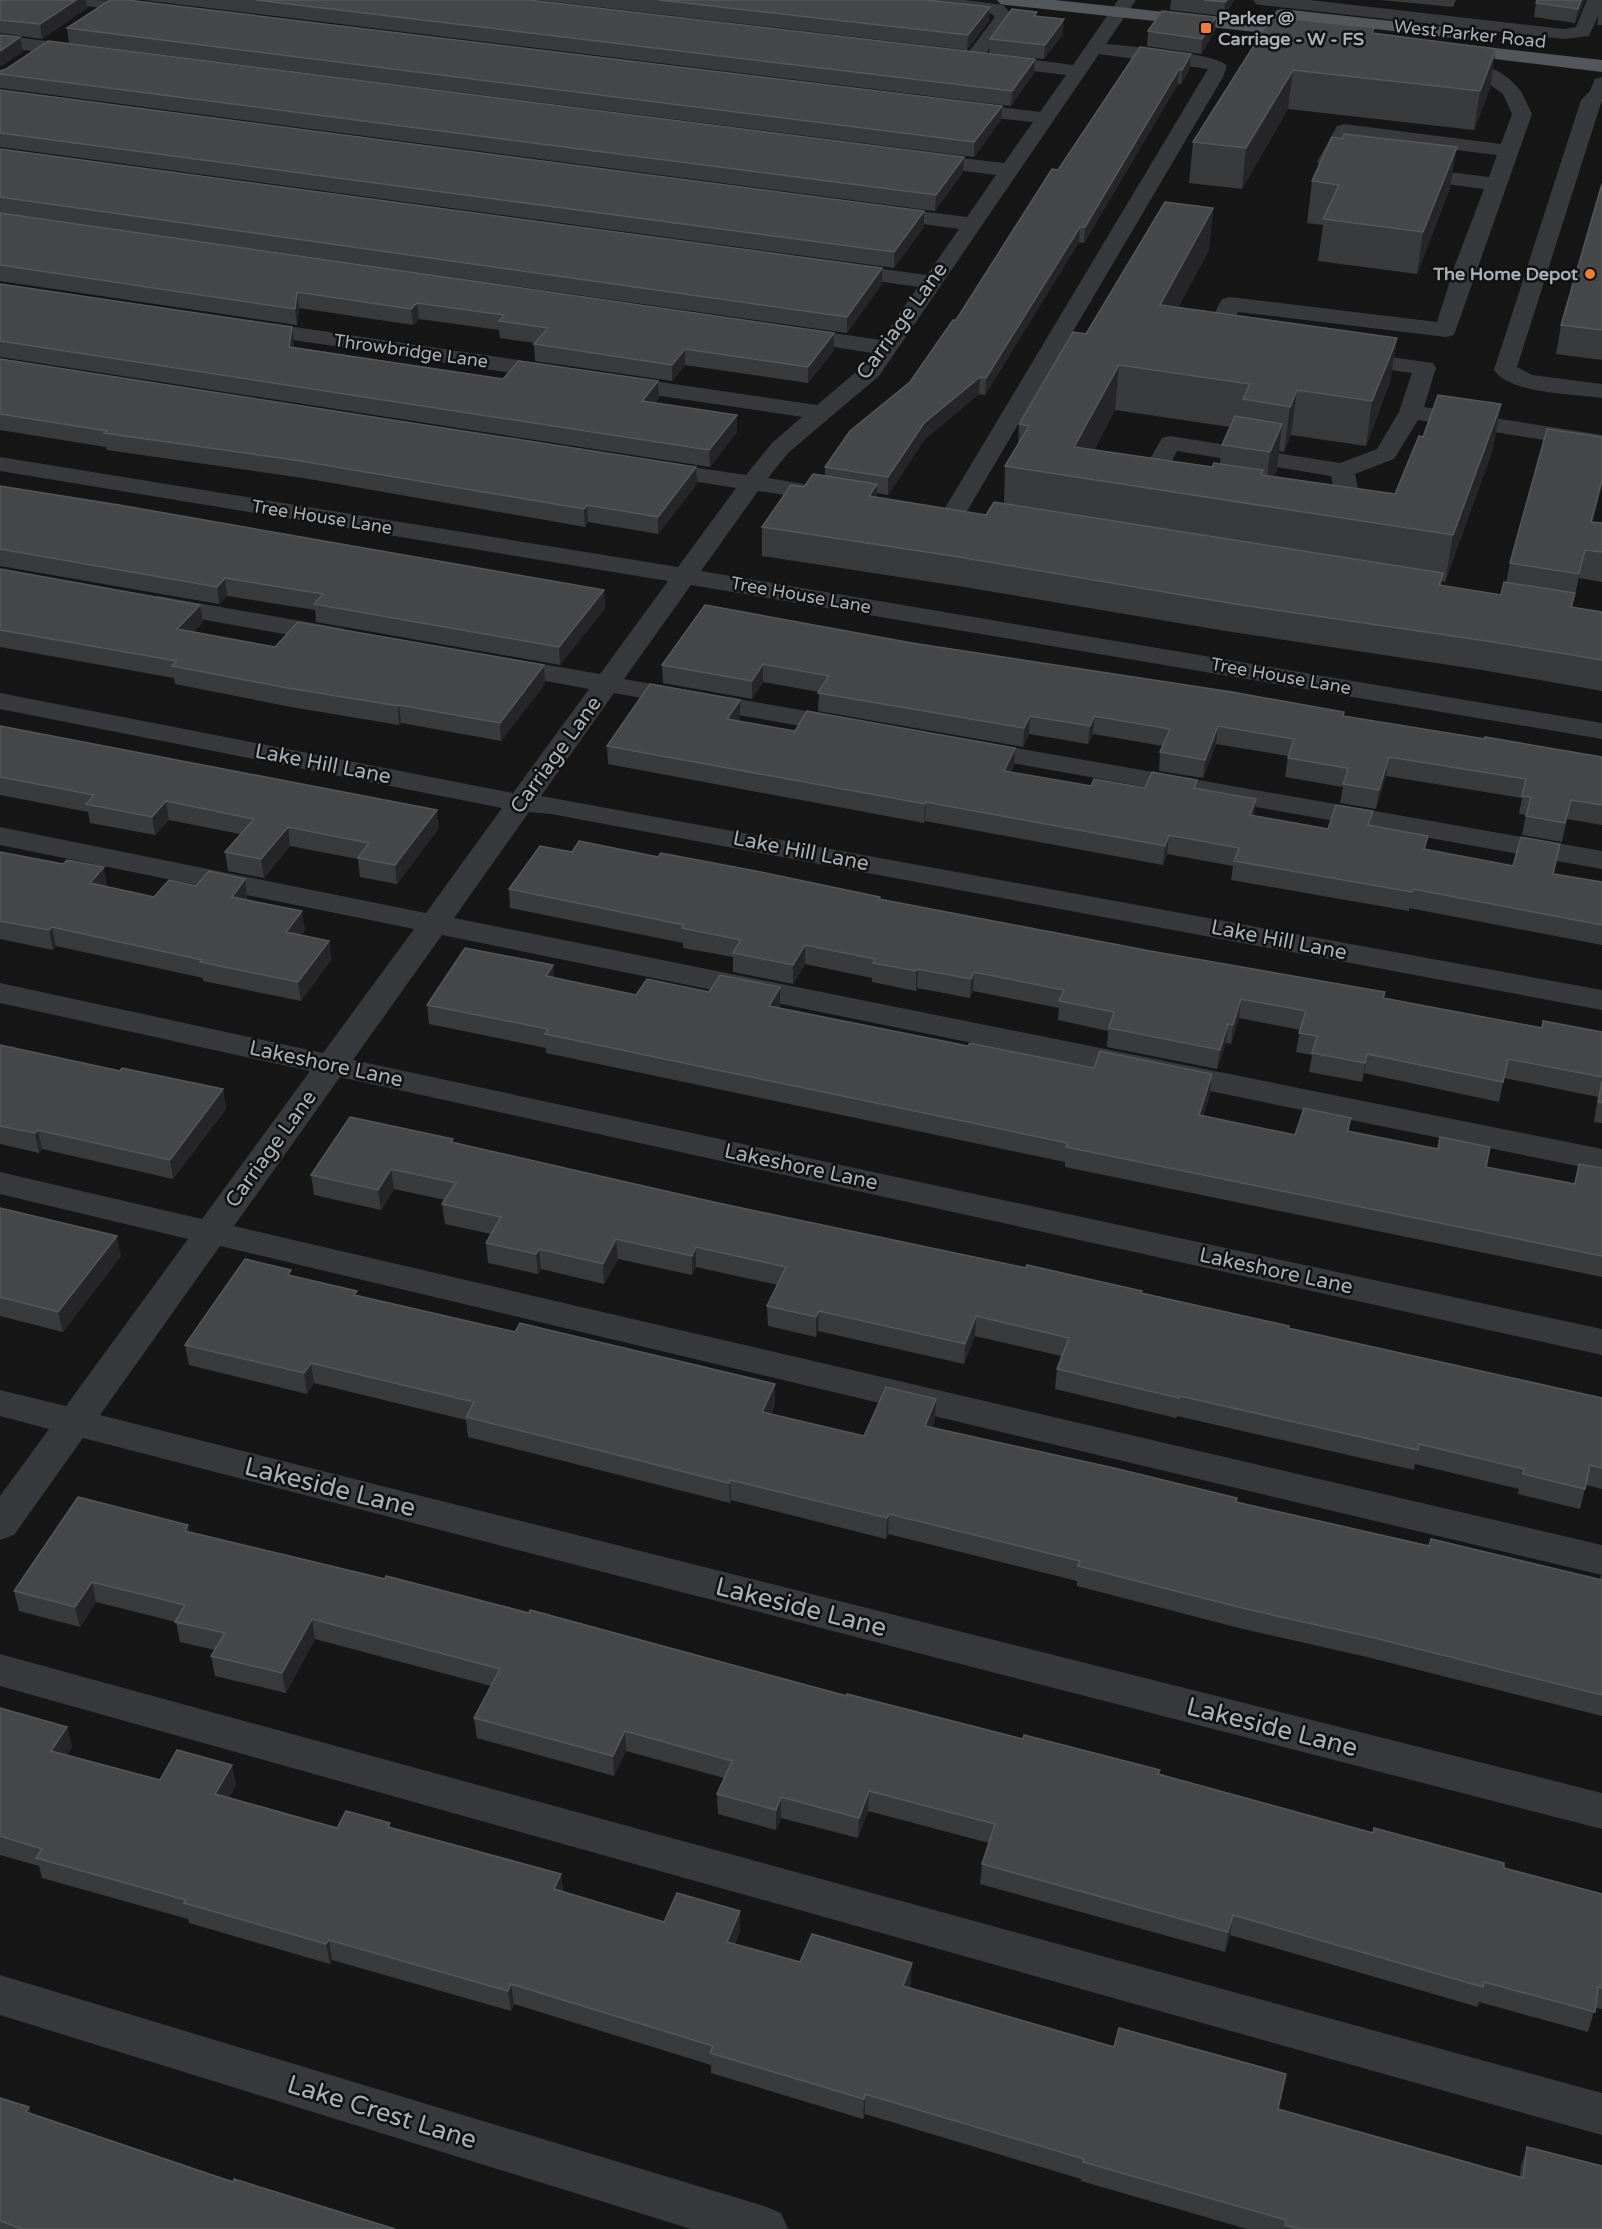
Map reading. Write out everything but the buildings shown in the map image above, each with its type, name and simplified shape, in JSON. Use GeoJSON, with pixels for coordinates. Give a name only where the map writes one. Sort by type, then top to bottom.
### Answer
{"type":"FeatureCollection","features":[{"type":"Feature","properties":{"kind":"main road","name":"West Parker Road"},"geometry":{"type":"LineString","coordinates":[[1006,0],[1123,6],[1265,28],[1602,66]]}},
{"type":"Feature","properties":{"kind":"main road","name":"West Parker Road"},"geometry":{"type":"LineString","coordinates":[[1159,0],[1482,52],[1602,49]]}},
{"type":"Feature","properties":{"kind":"street"},"geometry":{"type":"LineString","coordinates":[[78,0],[114,2],[170,11]]}},
{"type":"Feature","properties":{"kind":"street"},"geometry":{"type":"LineString","coordinates":[[917,0],[998,9],[1004,17],[973,58]]}},
{"type":"Feature","properties":{"kind":"street"},"geometry":{"type":"LineString","coordinates":[[1262,0],[1564,34],[1583,32],[1596,0]]}},
{"type":"Feature","properties":{"kind":"street"},"geometry":{"type":"LineString","coordinates":[[83,22],[114,2]]}},
{"type":"Feature","properties":{"kind":"street","name":"Carriage Lane"},"geometry":{"type":"LineString","coordinates":[[0,1525],[751,484],[780,448],[871,371],[1123,6]]}},
{"type":"Feature","properties":{"kind":"street"},"geometry":{"type":"LineString","coordinates":[[1265,28],[1290,45],[1325,50]]}},
{"type":"Feature","properties":{"kind":"street"},"geometry":{"type":"LineString","coordinates":[[28,59],[65,34]]}},
{"type":"Feature","properties":{"kind":"street"},"geometry":{"type":"LineString","coordinates":[[0,41],[106,54]]}},
{"type":"Feature","properties":{"kind":"street"},"geometry":{"type":"LineString","coordinates":[[1189,496],[1166,493],[1151,478],[1170,443],[1342,471],[1386,454],[1411,412],[1425,368],[1446,330],[1466,265],[1522,114],[1511,91],[1482,52],[1430,62]]}},
{"type":"Feature","properties":{"kind":"street"},"geometry":{"type":"LineString","coordinates":[[950,56],[1202,61],[1218,66],[1214,77],[954,513]]}},
{"type":"Feature","properties":{"kind":"street"},"geometry":{"type":"LineString","coordinates":[[1601,89],[1591,100],[1505,370],[1526,381],[1602,391]]}},
{"type":"Feature","properties":{"kind":"street"},"geometry":{"type":"LineString","coordinates":[[939,105],[1045,118]]}},
{"type":"Feature","properties":{"kind":"street"},"geometry":{"type":"LineString","coordinates":[[1361,167],[1327,162],[1344,130],[1508,151]]}},
{"type":"Feature","properties":{"kind":"street"},"geometry":{"type":"LineString","coordinates":[[902,157],[1009,170]]}},
{"type":"Feature","properties":{"kind":"street"},"geometry":{"type":"LineString","coordinates":[[1395,171],[1496,184]]}},
{"type":"Feature","properties":{"kind":"street"},"geometry":{"type":"LineString","coordinates":[[866,210],[972,224]]}},
{"type":"Feature","properties":{"kind":"street"},"geometry":{"type":"LineString","coordinates":[[814,266],[932,282]]}},
{"type":"Feature","properties":{"kind":"street"},"geometry":{"type":"LineString","coordinates":[[1250,345],[1215,340],[1230,304],[1446,330]]}},
{"type":"Feature","properties":{"kind":"street","name":"Throwbridge Lane"},"geometry":{"type":"LineString","coordinates":[[223,323],[823,413]]}},
{"type":"Feature","properties":{"kind":"street"},"geometry":{"type":"LineString","coordinates":[[769,331],[887,348]]}},
{"type":"Feature","properties":{"kind":"street"},"geometry":{"type":"LineString","coordinates":[[1332,356],[1425,368]]}},
{"type":"Feature","properties":{"kind":"street"},"geometry":{"type":"LineString","coordinates":[[1411,412],[1602,442]]}},
{"type":"Feature","properties":{"kind":"street","name":"Tree House Lane"},"geometry":{"type":"LineString","coordinates":[[0,464],[685,576],[1602,731]]}},
{"type":"Feature","properties":{"kind":"street"},"geometry":{"type":"LineString","coordinates":[[633,465],[852,499]]}},
{"type":"Feature","properties":{"kind":"street"},"geometry":{"type":"LineString","coordinates":[[1301,514],[1340,512],[1348,498],[1342,471]]}},
{"type":"Feature","properties":{"kind":"street"},"geometry":{"type":"LineString","coordinates":[[128,599],[362,640]]}},
{"type":"Feature","properties":{"kind":"street"},"geometry":{"type":"LineString","coordinates":[[479,661],[876,731]]}},
{"type":"Feature","properties":{"kind":"street","name":"Lake Hill Lane"},"geometry":{"type":"LineString","coordinates":[[0,701],[521,803],[562,807],[1602,1000]]}},
{"type":"Feature","properties":{"kind":"street"},"geometry":{"type":"LineString","coordinates":[[946,744],[1602,860]]}},
{"type":"Feature","properties":{"kind":"street"},"geometry":{"type":"LineString","coordinates":[[0,836],[1602,1160]]}},
{"type":"Feature","properties":{"kind":"street","name":"Lakeshore Lane"},"geometry":{"type":"LineString","coordinates":[[0,993],[1602,1342]]}},
{"type":"Feature","properties":{"kind":"street"},"geometry":{"type":"LineString","coordinates":[[0,1183],[1602,1560]]}},
{"type":"Feature","properties":{"kind":"street","name":"Lakeside Lane"},"geometry":{"type":"LineString","coordinates":[[0,1402],[1602,1811]]}},
{"type":"Feature","properties":{"kind":"street"},"geometry":{"type":"LineString","coordinates":[[0,1670],[1602,2115]]}},
{"type":"Feature","properties":{"kind":"street","name":"Lake Crest Lane"},"geometry":{"type":"LineString","coordinates":[[0,1995],[764,2229]]}},
{"type":"Feature","properties":{"kind":"place","name":"Parker @ Carriage - W - FS"},"geometry":{"type":"Point","coordinates":[1206,28]}},
{"type":"Feature","properties":{"kind":"place","name":"The Home Depot"},"geometry":{"type":"Point","coordinates":[1590,274]}}]}
